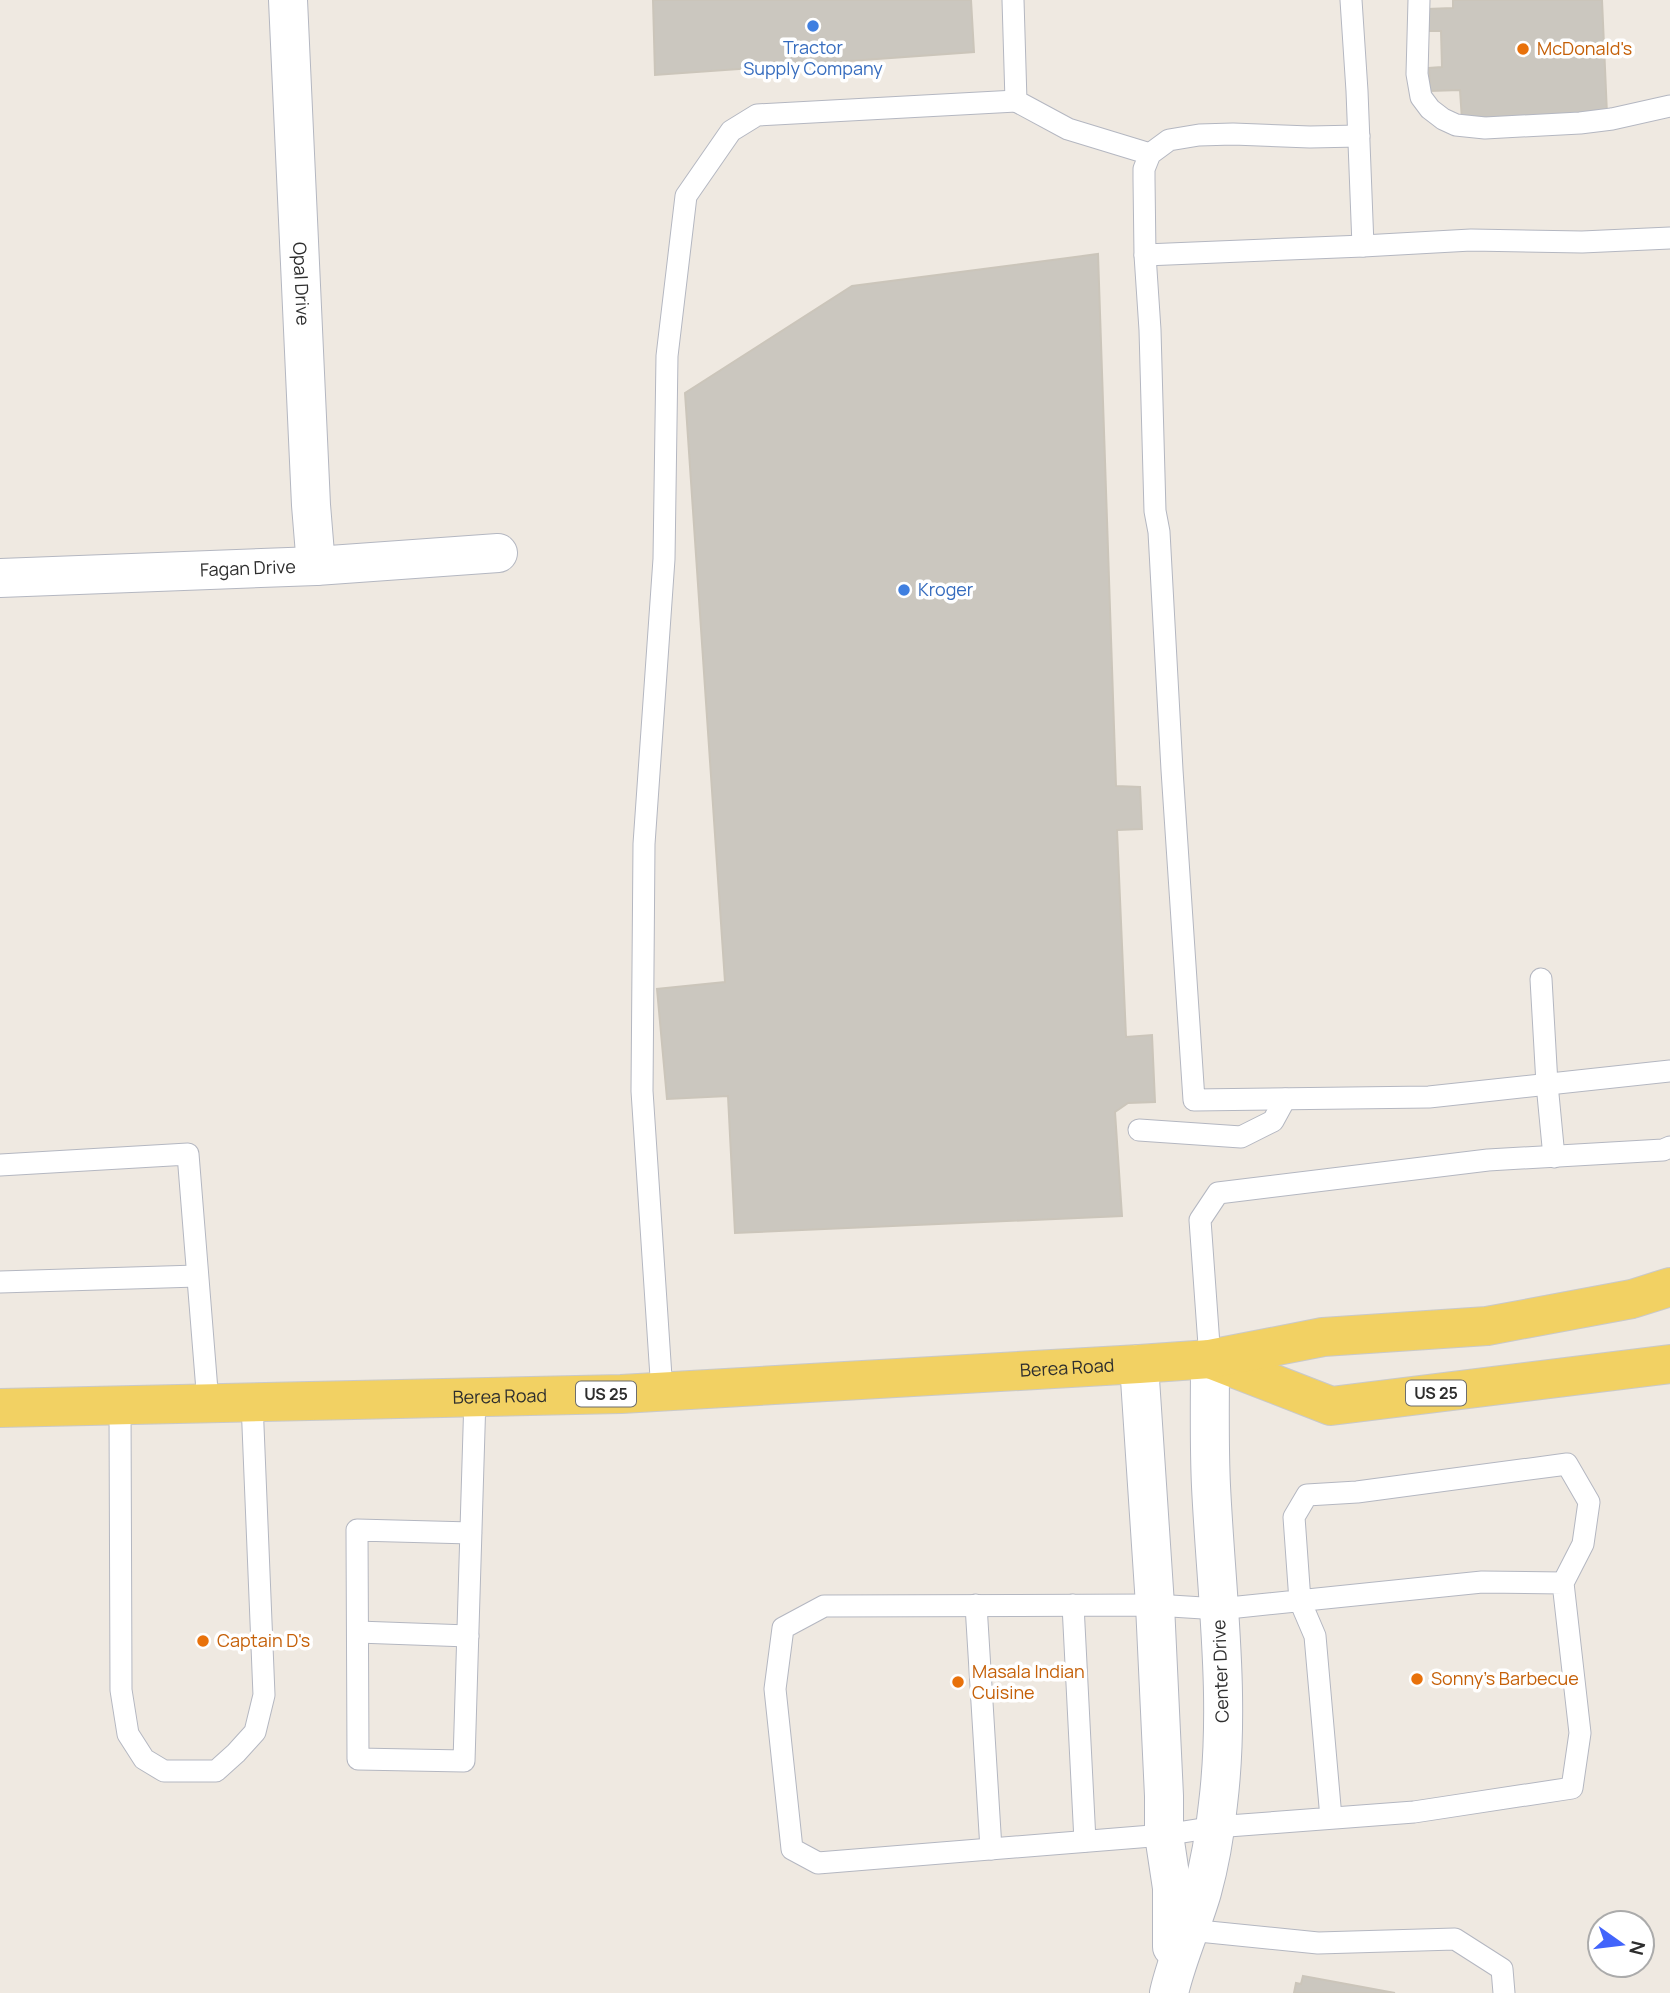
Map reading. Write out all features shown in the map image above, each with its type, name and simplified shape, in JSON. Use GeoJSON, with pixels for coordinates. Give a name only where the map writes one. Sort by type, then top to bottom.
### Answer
{"type":"FeatureCollection","features":[{"type":"Feature","properties":{"kind":"main road","name":"Berea Road"},"geometry":{"type":"LineString","coordinates":[[0,1408],[662,1392],[1210,1359],[1323,1337],[1487,1326],[1632,1299],[1670,1287]]}},
{"type":"Feature","properties":{"kind":"main road","name":"Berea Road"},"geometry":{"type":"LineString","coordinates":[[1210,1359],[1331,1406],[1670,1364]]}},
{"type":"Feature","properties":{"kind":"street","name":"Opal Drive"},"geometry":{"type":"LineString","coordinates":[[288,0],[316,566]]}},
{"type":"Feature","properties":{"kind":"street","name":"Fagan Drive"},"geometry":{"type":"LineString","coordinates":[[0,578],[316,566],[498,553]]}},
{"type":"Feature","properties":{"kind":"street","name":"Center Drive"},"geometry":{"type":"LineString","coordinates":[[1171,1985],[1202,1892],[1219,1804],[1223,1688],[1211,1484],[1210,1359]]}},
{"type":"Feature","properties":{"kind":"street","name":"Center Drive"},"geometry":{"type":"LineString","coordinates":[[1139,1364],[1154,1605],[1164,1835],[1172,1888],[1171,1985]]}},
{"type":"Feature","properties":{"kind":"lane"},"geometry":{"type":"LineString","coordinates":[[1013,0],[1016,101]]}},
{"type":"Feature","properties":{"kind":"lane"},"geometry":{"type":"LineString","coordinates":[[1351,0],[1363,246]]}},
{"type":"Feature","properties":{"kind":"lane"},"geometry":{"type":"LineString","coordinates":[[1419,0],[1417,74],[1421,97],[1443,119],[1455,125],[1485,128],[1612,119],[1670,106]]}},
{"type":"Feature","properties":{"kind":"lane"},"geometry":{"type":"LineString","coordinates":[[662,1392],[642,1091],[644,844],[664,559],[667,356],[686,196],[731,131],[757,115],[1016,101],[1068,129],[1150,154]]}},
{"type":"Feature","properties":{"kind":"lane"},"geometry":{"type":"LineString","coordinates":[[1359,136],[1199,135],[1169,140],[1150,154],[1144,169],[1144,255],[1150,330],[1155,511],[1159,532],[1194,1100],[1429,1097],[1670,1071]]}},
{"type":"Feature","properties":{"kind":"lane"},"geometry":{"type":"LineString","coordinates":[[1144,255],[1471,240],[1582,242],[1670,238]]}},
{"type":"Feature","properties":{"kind":"lane"},"geometry":{"type":"LineString","coordinates":[[1541,979],[1554,1157]]}},
{"type":"Feature","properties":{"kind":"lane"},"geometry":{"type":"LineString","coordinates":[[1139,1130],[1241,1137],[1273,1121],[1285,1099]]}},
{"type":"Feature","properties":{"kind":"lane"},"geometry":{"type":"LineString","coordinates":[[1210,1359],[1200,1220],[1218,1193],[1488,1160],[1663,1150],[1670,1147]]}},
{"type":"Feature","properties":{"kind":"lane"},"geometry":{"type":"LineString","coordinates":[[0,1165],[188,1154],[208,1403]]}},
{"type":"Feature","properties":{"kind":"lane"},"geometry":{"type":"LineString","coordinates":[[0,1282],[197,1276]]}},
{"type":"Feature","properties":{"kind":"lane"},"geometry":{"type":"LineString","coordinates":[[471,1534],[357,1530],[358,1759],[464,1761],[468,1636],[471,1534],[475,1397]]}},
{"type":"Feature","properties":{"kind":"lane"},"geometry":{"type":"LineString","coordinates":[[120,1405],[121,1690],[128,1734],[144,1759],[164,1771],[216,1770],[255,1732],[264,1695],[252,1402]]}},
{"type":"Feature","properties":{"kind":"lane"},"geometry":{"type":"LineString","coordinates":[[1332,1818],[1315,1636],[1300,1601],[1294,1517],[1307,1495],[1357,1492],[1567,1464],[1589,1502],[1583,1544],[1563,1583],[1580,1733],[1572,1788],[1414,1812],[818,1863],[792,1849],[775,1689],[783,1628],[824,1606],[1154,1605],[1219,1609],[1300,1601],[1482,1583],[1563,1583]]}},
{"type":"Feature","properties":{"kind":"lane"},"geometry":{"type":"LineString","coordinates":[[976,1605],[991,1849]]}},
{"type":"Feature","properties":{"kind":"lane"},"geometry":{"type":"LineString","coordinates":[[1073,1605],[1085,1841]]}},
{"type":"Feature","properties":{"kind":"lane"},"geometry":{"type":"LineString","coordinates":[[358,1632],[468,1636]]}},
{"type":"Feature","properties":{"kind":"lane"},"geometry":{"type":"LineString","coordinates":[[1189,1930],[1318,1943],[1455,1939],[1502,1969],[1504,1993]]}},
{"type":"Feature","properties":{"kind":"building","name":"Tractor Supply Company"},"geometry":{"type":"Polygon","coordinates":[[[653,0],[971,0],[974,52],[655,75],[653,0]]]}},
{"type":"Feature","properties":{"kind":"building","name":"McDonald's"},"geometry":{"type":"Polygon","coordinates":[[[1453,0],[1602,0],[1607,114],[1462,120],[1460,90],[1430,91],[1429,68],[1442,67],[1441,31],[1429,31],[1428,9],[1453,8],[1453,0]]]}},
{"type":"Feature","properties":{"kind":"building","name":"Kroger"},"geometry":{"type":"Polygon","coordinates":[[[1098,254],[1116,786],[1140,787],[1142,829],[1117,830],[1126,1037],[1152,1035],[1155,1102],[1128,1103],[1115,1112],[1122,1216],[735,1233],[728,1096],[667,1099],[657,989],[725,982],[685,393],[852,286],[1098,254]]]}},
{"type":"Feature","properties":{"kind":"building"},"geometry":{"type":"Polygon","coordinates":[[[1303,1976],[1395,1993],[1294,1993],[1296,1983],[1301,1984],[1303,1976]]]}},
{"type":"Feature","properties":{"kind":"place","name":"Tractor Supply Company"},"geometry":{"type":"Point","coordinates":[813,26]}},
{"type":"Feature","properties":{"kind":"place","name":"McDonald's"},"geometry":{"type":"Point","coordinates":[1523,49]}},
{"type":"Feature","properties":{"kind":"place","name":"Kroger"},"geometry":{"type":"Point","coordinates":[904,590]}},
{"type":"Feature","properties":{"kind":"place","name":"Captain D's"},"geometry":{"type":"Point","coordinates":[203,1641]}},
{"type":"Feature","properties":{"kind":"place","name":"Sonny's Barbecue"},"geometry":{"type":"Point","coordinates":[1417,1679]}},
{"type":"Feature","properties":{"kind":"place","name":"Masala Indian Cuisine"},"geometry":{"type":"Point","coordinates":[958,1682]}}]}
